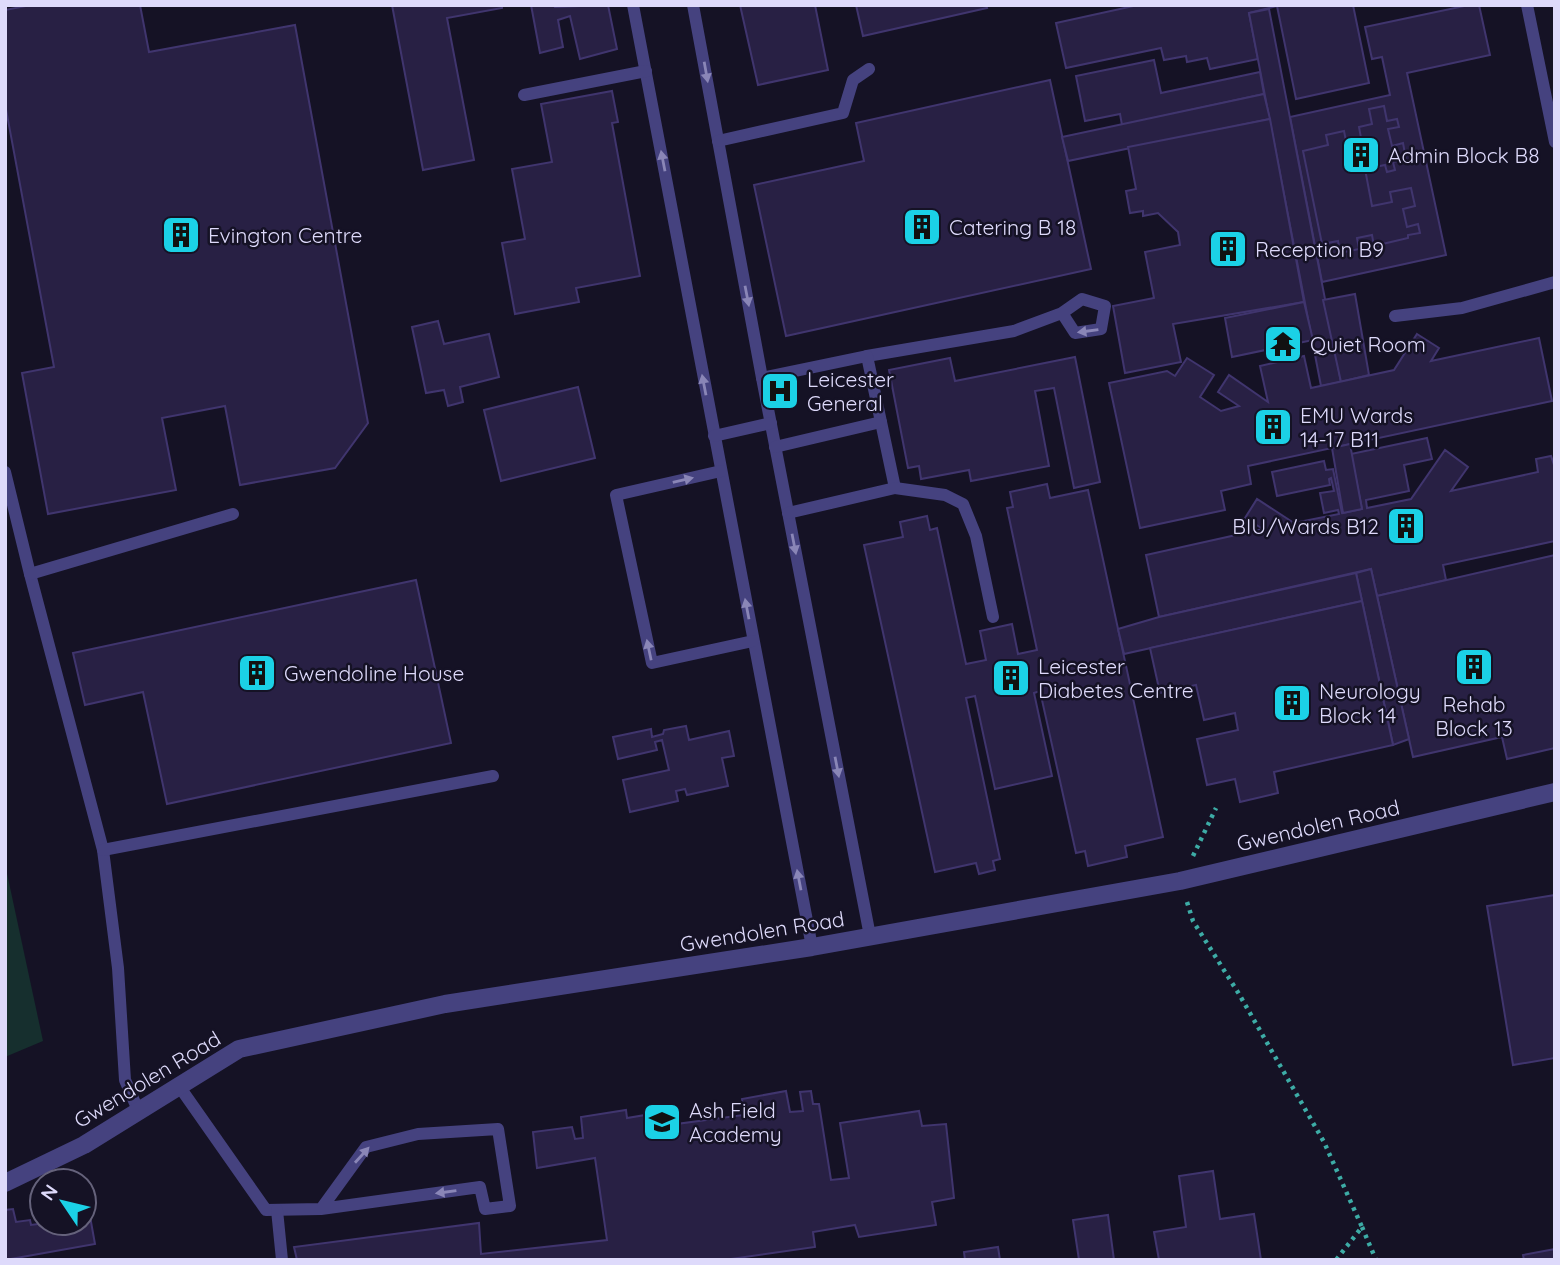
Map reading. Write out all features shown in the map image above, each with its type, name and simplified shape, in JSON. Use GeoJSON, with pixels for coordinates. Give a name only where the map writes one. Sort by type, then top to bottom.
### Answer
{"type":"FeatureCollection","features":[{"type":"Feature","properties":{"kind":"street","name":"Gwendolen Road"},"geometry":{"type":"LineString","coordinates":[[5,1183],[84,1144],[239,1049],[445,1004],[812,947],[1180,881],[1555,792]]}},
{"type":"Feature","properties":{"kind":"lane"},"geometry":{"type":"LineString","coordinates":[[633,5],[812,947]]}},
{"type":"Feature","properties":{"kind":"lane"},"geometry":{"type":"LineString","coordinates":[[693,5],[870,936]]}},
{"type":"Feature","properties":{"kind":"lane"},"geometry":{"type":"LineString","coordinates":[[1527,5],[1555,142]]}},
{"type":"Feature","properties":{"kind":"lane"},"geometry":{"type":"LineString","coordinates":[[718,141],[843,113],[853,79],[869,69]]}},
{"type":"Feature","properties":{"kind":"lane"},"geometry":{"type":"LineString","coordinates":[[524,95],[646,71]]}},
{"type":"Feature","properties":{"kind":"lane"},"geometry":{"type":"LineString","coordinates":[[1395,316],[1462,308],[1555,282]]}},
{"type":"Feature","properties":{"kind":"lane"},"geometry":{"type":"LineString","coordinates":[[762,379],[867,356],[1014,331],[1062,313]]}},
{"type":"Feature","properties":{"kind":"lane"},"geometry":{"type":"LineString","coordinates":[[867,356],[895,488]]}},
{"type":"Feature","properties":{"kind":"lane"},"geometry":{"type":"LineString","coordinates":[[775,447],[881,422]]}},
{"type":"Feature","properties":{"kind":"lane"},"geometry":{"type":"LineString","coordinates":[[714,436],[771,424]]}},
{"type":"Feature","properties":{"kind":"lane"},"geometry":{"type":"LineString","coordinates":[[721,471],[616,495],[652,663],[753,641]]}},
{"type":"Feature","properties":{"kind":"lane"},"geometry":{"type":"LineString","coordinates":[[5,472],[103,850],[118,968],[125,1080],[138,1110]]}},
{"type":"Feature","properties":{"kind":"lane"},"geometry":{"type":"LineString","coordinates":[[788,513],[895,488],[945,495],[963,504],[976,536],[993,617]]}},
{"type":"Feature","properties":{"kind":"lane"},"geometry":{"type":"LineString","coordinates":[[30,574],[233,514]]}},
{"type":"Feature","properties":{"kind":"lane"},"geometry":{"type":"LineString","coordinates":[[103,850],[493,776]]}},
{"type":"Feature","properties":{"kind":"lane"},"geometry":{"type":"LineString","coordinates":[[179,1086],[266,1210],[321,1209],[480,1187],[485,1209],[510,1206],[498,1129],[418,1134],[366,1147],[321,1209]]}},
{"type":"Feature","properties":{"kind":"lane"},"geometry":{"type":"LineString","coordinates":[[277,1210],[282,1260]]}},
{"type":"Feature","properties":{"kind":"path"},"geometry":{"type":"LineString","coordinates":[[1216,808],[1180,881],[1193,921],[1239,994],[1324,1142],[1376,1260]]}},
{"type":"Feature","properties":{"kind":"path"},"geometry":{"type":"LineString","coordinates":[[1336,1260],[1363,1227]]}},
{"type":"Feature","properties":{"kind":"green space"},"geometry":{"type":"Polygon","coordinates":[[[5,864],[43,1041],[5,1057],[5,864]]]}},
{"type":"Feature","properties":{"kind":"building","name":"Evington Centre"},"geometry":{"type":"Polygon","coordinates":[[[31,5],[140,5],[149,52],[295,25],[368,423],[335,468],[240,485],[225,406],[162,418],[176,490],[48,514],[22,373],[54,367],[5,104],[5,10],[31,5]]]}},
{"type":"Feature","properties":{"kind":"building"},"geometry":{"type":"Polygon","coordinates":[[[392,5],[502,5],[502,8],[447,18],[474,160],[423,170],[392,5]]]}},
{"type":"Feature","properties":{"kind":"building"},"geometry":{"type":"Polygon","coordinates":[[[531,5],[608,5],[617,49],[580,59],[570,16],[558,20],[563,47],[540,53],[531,5]]]}},
{"type":"Feature","properties":{"kind":"building"},"geometry":{"type":"Polygon","coordinates":[[[740,5],[815,5],[828,70],[758,85],[740,5]]]}},
{"type":"Feature","properties":{"kind":"building"},"geometry":{"type":"Polygon","coordinates":[[[856,5],[986,5],[987,8],[863,36],[856,5]]]}},
{"type":"Feature","properties":{"kind":"building"},"geometry":{"type":"Polygon","coordinates":[[[1138,5],[1353,5],[1369,83],[1296,99],[1277,6],[1249,13],[1258,59],[1210,69],[1207,58],[1187,62],[1186,56],[1164,60],[1161,48],[1066,68],[1056,23],[1138,5]]]}},
{"type":"Feature","properties":{"kind":"building","name":"Admin Block B8"},"geometry":{"type":"Polygon","coordinates":[[[1479,5],[1490,55],[1407,73],[1446,255],[1322,282],[1290,117],[1390,95],[1382,57],[1372,59],[1365,27],[1479,5]]]}},
{"type":"Feature","properties":{"kind":"building"},"geometry":{"type":"Polygon","coordinates":[[[1269,9],[1341,382],[1321,386],[1249,13],[1269,9]]]}},
{"type":"Feature","properties":{"kind":"building"},"geometry":{"type":"Polygon","coordinates":[[[1154,60],[1161,93],[1260,72],[1264,94],[1122,125],[1120,114],[1085,121],[1076,76],[1154,60]]]}},
{"type":"Feature","properties":{"kind":"building","name":"Catering B 18"},"geometry":{"type":"Polygon","coordinates":[[[1050,80],[1091,269],[786,336],[754,185],[864,161],[856,123],[1050,80]]]}},
{"type":"Feature","properties":{"kind":"building"},"geometry":{"type":"Polygon","coordinates":[[[612,91],[618,122],[612,123],[640,276],[576,288],[579,302],[515,314],[502,243],[525,239],[512,169],[552,162],[541,104],[612,91]]]}},
{"type":"Feature","properties":{"kind":"building"},"geometry":{"type":"Polygon","coordinates":[[[1264,94],[1270,119],[1068,161],[1062,137],[1264,94]]]}},
{"type":"Feature","properties":{"kind":"building"},"geometry":{"type":"Polygon","coordinates":[[[1384,106],[1387,121],[1397,119],[1399,127],[1388,129],[1392,146],[1403,143],[1406,159],[1393,162],[1395,170],[1387,172],[1385,165],[1365,169],[1372,206],[1392,202],[1390,192],[1411,188],[1415,206],[1403,209],[1407,227],[1418,224],[1420,233],[1374,246],[1372,235],[1357,238],[1359,249],[1340,253],[1338,241],[1322,244],[1303,151],[1328,145],[1326,135],[1344,131],[1346,141],[1361,138],[1359,127],[1372,124],[1369,109],[1384,106]]]}},
{"type":"Feature","properties":{"kind":"building","name":"Reception B9"},"geometry":{"type":"Polygon","coordinates":[[[1270,119],[1304,302],[1173,324],[1181,362],[1125,373],[1113,306],[1154,298],[1145,252],[1180,245],[1178,232],[1158,213],[1143,216],[1143,211],[1130,213],[1126,191],[1136,189],[1128,147],[1270,119]]]}},
{"type":"Feature","properties":{"kind":"building"},"geometry":{"type":"Polygon","coordinates":[[[1355,294],[1369,375],[1341,382],[1323,300],[1355,294]]]}},
{"type":"Feature","properties":{"kind":"building"},"geometry":{"type":"Polygon","coordinates":[[[1304,302],[1313,340],[1232,357],[1225,318],[1304,302]]]}},
{"type":"Feature","properties":{"kind":"building"},"geometry":{"type":"Polygon","coordinates":[[[438,321],[444,344],[489,334],[499,377],[460,387],[463,402],[448,406],[444,390],[426,393],[412,327],[438,321]]]}},
{"type":"Feature","properties":{"kind":"building","name":"EMU Wards 14-17 B11"},"geometry":{"type":"Polygon","coordinates":[[[1417,334],[1439,348],[1431,361],[1539,338],[1552,401],[1248,466],[1251,484],[1221,491],[1225,510],[1140,528],[1109,383],[1167,371],[1175,376],[1187,358],[1214,375],[1200,397],[1221,411],[1239,406],[1218,392],[1229,375],[1268,402],[1260,366],[1304,356],[1311,388],[1394,370],[1417,334]]]}},
{"type":"Feature","properties":{"kind":"building"},"geometry":{"type":"Polygon","coordinates":[[[1075,357],[1100,482],[1074,488],[1054,388],[1035,391],[1049,466],[971,481],[969,470],[921,479],[919,466],[908,468],[889,370],[950,358],[955,381],[1075,357]]]}},
{"type":"Feature","properties":{"kind":"building"},"geometry":{"type":"Polygon","coordinates":[[[578,387],[595,458],[501,481],[484,410],[578,387]]]}},
{"type":"Feature","properties":{"kind":"building","name":"BIU/Wards B12"},"geometry":{"type":"Polygon","coordinates":[[[1427,438],[1432,459],[1404,465],[1409,491],[1366,500],[1367,508],[1411,499],[1445,450],[1468,467],[1451,491],[1538,472],[1536,459],[1551,456],[1555,468],[1555,541],[1443,565],[1446,580],[1377,596],[1371,569],[1159,617],[1146,555],[1263,529],[1245,518],[1257,499],[1294,523],[1339,514],[1338,510],[1324,513],[1320,493],[1334,491],[1331,478],[1330,485],[1277,496],[1272,472],[1324,461],[1326,470],[1333,469],[1342,513],[1362,509],[1351,454],[1427,438]]]}},
{"type":"Feature","properties":{"kind":"building"},"geometry":{"type":"Polygon","coordinates":[[[1350,444],[1362,509],[1343,513],[1332,448],[1350,444]]]}},
{"type":"Feature","properties":{"kind":"building","name":"Leicester Diabetes Centre"},"geometry":{"type":"Polygon","coordinates":[[[1047,484],[1050,498],[1088,490],[1163,837],[1125,846],[1127,857],[1088,866],[1085,851],[1076,853],[1040,691],[1034,693],[1052,776],[995,789],[975,696],[966,698],[1000,859],[993,861],[995,870],[979,874],[976,863],[935,872],[864,545],[903,537],[900,522],[927,516],[930,530],[937,528],[966,664],[986,660],[980,631],[1012,624],[1018,654],[1037,650],[1007,508],[1013,507],[1010,492],[1047,484]]]}},
{"type":"Feature","properties":{"kind":"building","name":"Rehab Block 13"},"geometry":{"type":"Polygon","coordinates":[[[1555,555],[1555,748],[1507,759],[1502,737],[1413,757],[1377,596],[1555,555]]]}},
{"type":"Feature","properties":{"kind":"building"},"geometry":{"type":"Polygon","coordinates":[[[1371,569],[1409,739],[1393,745],[1356,573],[1371,569]]]}},
{"type":"Feature","properties":{"kind":"building"},"geometry":{"type":"Polygon","coordinates":[[[1356,573],[1362,601],[1124,654],[1118,629],[1159,617],[1356,573]]]}},
{"type":"Feature","properties":{"kind":"building","name":"Gwendoline House"},"geometry":{"type":"Polygon","coordinates":[[[416,580],[451,743],[167,804],[143,692],[85,705],[73,653],[416,580]]]}},
{"type":"Feature","properties":{"kind":"building","name":"Neurology Block 14"},"geometry":{"type":"Polygon","coordinates":[[[1362,601],[1393,745],[1274,772],[1278,793],[1240,802],[1235,779],[1207,785],[1197,739],[1238,730],[1235,713],[1204,720],[1196,685],[1160,693],[1150,648],[1362,601]]]}},
{"type":"Feature","properties":{"kind":"building"},"geometry":{"type":"Polygon","coordinates":[[[686,726],[689,740],[729,731],[734,756],[722,758],[728,786],[687,795],[685,789],[676,791],[678,801],[630,812],[623,780],[669,770],[662,740],[655,742],[657,750],[618,759],[613,737],[651,729],[652,737],[663,734],[664,730],[686,726]]]}},
{"type":"Feature","properties":{"kind":"building"},"geometry":{"type":"Polygon","coordinates":[[[1555,895],[1555,1058],[1513,1065],[1487,906],[1555,895]]]}},
{"type":"Feature","properties":{"kind":"building"},"geometry":{"type":"Polygon","coordinates":[[[786,1091],[790,1112],[803,1111],[800,1092],[811,1091],[813,1104],[819,1104],[831,1180],[849,1178],[840,1123],[919,1111],[922,1126],[946,1124],[954,1198],[932,1202],[936,1225],[859,1237],[855,1225],[813,1232],[815,1247],[724,1260],[297,1260],[294,1247],[479,1223],[481,1254],[607,1240],[595,1158],[537,1168],[533,1132],[572,1127],[575,1139],[583,1138],[581,1117],[626,1110],[627,1118],[675,1110],[676,1124],[744,1115],[742,1099],[786,1091]]]}},
{"type":"Feature","properties":{"kind":"building"},"geometry":{"type":"Polygon","coordinates":[[[1213,1171],[1220,1219],[1254,1214],[1261,1260],[1159,1260],[1154,1232],[1186,1227],[1179,1176],[1213,1171]]]}},
{"type":"Feature","properties":{"kind":"building"},"geometry":{"type":"Polygon","coordinates":[[[13,1209],[16,1222],[28,1220],[28,1237],[94,1237],[95,1244],[5,1260],[5,1210],[13,1209]]]}},
{"type":"Feature","properties":{"kind":"building"},"geometry":{"type":"Polygon","coordinates":[[[1108,1215],[1114,1260],[1079,1260],[1073,1220],[1108,1215]]]}},
{"type":"Feature","properties":{"kind":"building"},"geometry":{"type":"Polygon","coordinates":[[[998,1247],[1000,1260],[965,1260],[964,1252],[998,1247]]]}},
{"type":"Feature","properties":{"kind":"building"},"geometry":{"type":"Polygon","coordinates":[[[1555,1249],[1555,1260],[1524,1260],[1523,1255],[1555,1249]]]}},
{"type":"Feature","properties":{"kind":"place","name":"Admin Block B8"},"geometry":{"type":"Point","coordinates":[1361,155]}},
{"type":"Feature","properties":{"kind":"place","name":"Catering B 18"},"geometry":{"type":"Point","coordinates":[922,227]}},
{"type":"Feature","properties":{"kind":"place","name":"Evington Centre"},"geometry":{"type":"Point","coordinates":[181,235]}},
{"type":"Feature","properties":{"kind":"place","name":"Reception B9"},"geometry":{"type":"Point","coordinates":[1228,249]}},
{"type":"Feature","properties":{"kind":"place","name":"Quiet Room"},"geometry":{"type":"Point","coordinates":[1283,344]}},
{"type":"Feature","properties":{"kind":"place","name":"Leicester General"},"geometry":{"type":"Point","coordinates":[780,391]}},
{"type":"Feature","properties":{"kind":"place","name":"EMU Wards 14-17 B11"},"geometry":{"type":"Point","coordinates":[1273,427]}},
{"type":"Feature","properties":{"kind":"place","name":"BIU/Wards B12"},"geometry":{"type":"Point","coordinates":[1406,526]}},
{"type":"Feature","properties":{"kind":"place","name":"Rehab Block 13"},"geometry":{"type":"Point","coordinates":[1474,667]}},
{"type":"Feature","properties":{"kind":"place","name":"Gwendoline House"},"geometry":{"type":"Point","coordinates":[257,673]}},
{"type":"Feature","properties":{"kind":"place","name":"Leicester Diabetes Centre"},"geometry":{"type":"Point","coordinates":[1011,678]}},
{"type":"Feature","properties":{"kind":"place","name":"Neurology Block 14"},"geometry":{"type":"Point","coordinates":[1292,703]}},
{"type":"Feature","properties":{"kind":"place","name":"Ash Field Academy"},"geometry":{"type":"Point","coordinates":[662,1122]}}]}
